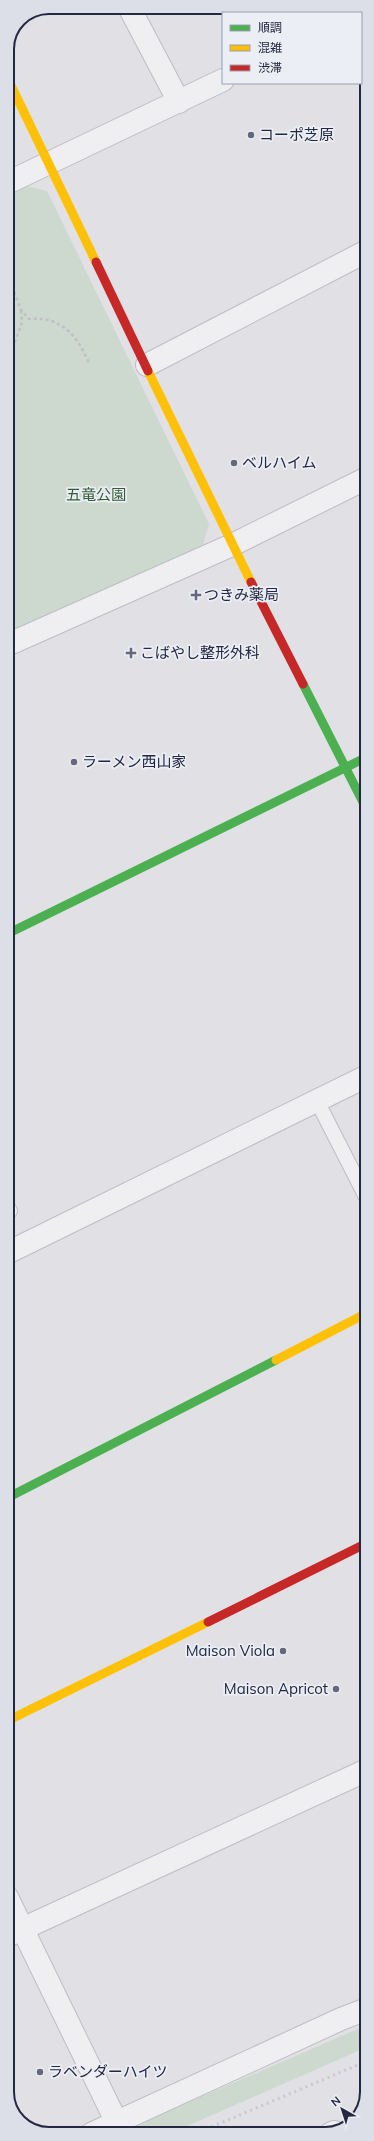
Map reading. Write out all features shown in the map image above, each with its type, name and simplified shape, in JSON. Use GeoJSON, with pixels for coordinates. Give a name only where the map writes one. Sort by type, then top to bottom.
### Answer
{"type":"FeatureCollection","features":[{"type":"Feature","properties":{"kind":"street"},"geometry":{"type":"LineString","coordinates":[[133,14],[178,102]]}},
{"type":"Feature","properties":{"kind":"street"},"geometry":{"type":"LineString","coordinates":[[14,180],[222,80]]}},
{"type":"Feature","properties":{"kind":"street"},"geometry":{"type":"LineString","coordinates":[[14,91],[147,365],[232,545],[360,796]]}},
{"type":"Feature","properties":{"kind":"street"},"geometry":{"type":"LineString","coordinates":[[147,365],[360,256]]}},
{"type":"Feature","properties":{"kind":"street"},"geometry":{"type":"LineString","coordinates":[[14,642],[232,545],[360,481]]}},
{"type":"Feature","properties":{"kind":"street"},"geometry":{"type":"LineString","coordinates":[[14,931],[360,761]]}},
{"type":"Feature","properties":{"kind":"street"},"geometry":{"type":"LineString","coordinates":[[14,1250],[360,1080]]}},
{"type":"Feature","properties":{"kind":"street"},"geometry":{"type":"LineString","coordinates":[[14,1494],[360,1317]]}},
{"type":"Feature","properties":{"kind":"street"},"geometry":{"type":"LineString","coordinates":[[14,1718],[360,1546]]}},
{"type":"Feature","properties":{"kind":"street"},"geometry":{"type":"LineString","coordinates":[[116,2121],[15,1932],[360,1773]]}},
{"type":"Feature","properties":{"kind":"street"},"geometry":{"type":"LineString","coordinates":[[104,2127],[360,2012]]}},
{"type":"Feature","properties":{"kind":"lane"},"geometry":{"type":"LineString","coordinates":[[317,1101],[360,1185]]}},
{"type":"Feature","properties":{"kind":"path"},"geometry":{"type":"LineString","coordinates":[[14,290],[21,310],[22,322],[14,345]]}},
{"type":"Feature","properties":{"kind":"path"},"geometry":{"type":"LineString","coordinates":[[21,310],[29,319],[38,318],[64,325],[75,338],[89,363]]}},
{"type":"Feature","properties":{"kind":"green space","name":"五竜公園"},"geometry":{"type":"Polygon","coordinates":[[[26,186],[47,191],[209,524],[203,545],[14,631],[14,192],[26,186]]]}},
{"type":"Feature","properties":{"kind":"green space"},"geometry":{"type":"Polygon","coordinates":[[[360,2028],[360,2050],[185,2127],[131,2127],[360,2028]]]}},
{"type":"Feature","properties":{"kind":"railway"},"geometry":{"type":"LineString","coordinates":[[211,2127],[360,2064]]}},
{"type":"Feature","properties":{"kind":"traffic: fast"},"geometry":{"type":"LineString","coordinates":[[303,684],[360,796]]}},
{"type":"Feature","properties":{"kind":"traffic: fast"},"geometry":{"type":"LineString","coordinates":[[14,931],[360,760]]}},
{"type":"Feature","properties":{"kind":"traffic: fast"},"geometry":{"type":"LineString","coordinates":[[14,1494],[276,1360]]}},
{"type":"Feature","properties":{"kind":"traffic: slow"},"geometry":{"type":"LineString","coordinates":[[14,92],[96,262]]}},
{"type":"Feature","properties":{"kind":"traffic: slow"},"geometry":{"type":"LineString","coordinates":[[148,371],[251,582]]}},
{"type":"Feature","properties":{"kind":"traffic: slow"},"geometry":{"type":"LineString","coordinates":[[276,1360],[360,1317]]}},
{"type":"Feature","properties":{"kind":"traffic: slow"},"geometry":{"type":"LineString","coordinates":[[14,1718],[208,1622]]}},
{"type":"Feature","properties":{"kind":"traffic: jam"},"geometry":{"type":"LineString","coordinates":[[96,262],[148,371]]}},
{"type":"Feature","properties":{"kind":"traffic: jam"},"geometry":{"type":"LineString","coordinates":[[251,582],[303,684]]}},
{"type":"Feature","properties":{"kind":"traffic: jam"},"geometry":{"type":"LineString","coordinates":[[208,1622],[360,1546]]}},
{"type":"Feature","properties":{"kind":"place","name":"コーポ芝原"},"geometry":{"type":"Point","coordinates":[251,135]}},
{"type":"Feature","properties":{"kind":"place","name":"ベルハイム"},"geometry":{"type":"Point","coordinates":[234,463]}},
{"type":"Feature","properties":{"kind":"place","name":"つきみ薬局"},"geometry":{"type":"Point","coordinates":[196,595]}},
{"type":"Feature","properties":{"kind":"place","name":"こばやし整形外科"},"geometry":{"type":"Point","coordinates":[131,653]}},
{"type":"Feature","properties":{"kind":"place","name":"ラーメン西山家"},"geometry":{"type":"Point","coordinates":[74,762]}},
{"type":"Feature","properties":{"kind":"place","name":"Maison Viola"},"geometry":{"type":"Point","coordinates":[283,1651]}},
{"type":"Feature","properties":{"kind":"place","name":"Maison Apricot"},"geometry":{"type":"Point","coordinates":[336,1689]}},
{"type":"Feature","properties":{"kind":"place","name":"ラベンダーハイツ"},"geometry":{"type":"Point","coordinates":[40,2072]}}]}
